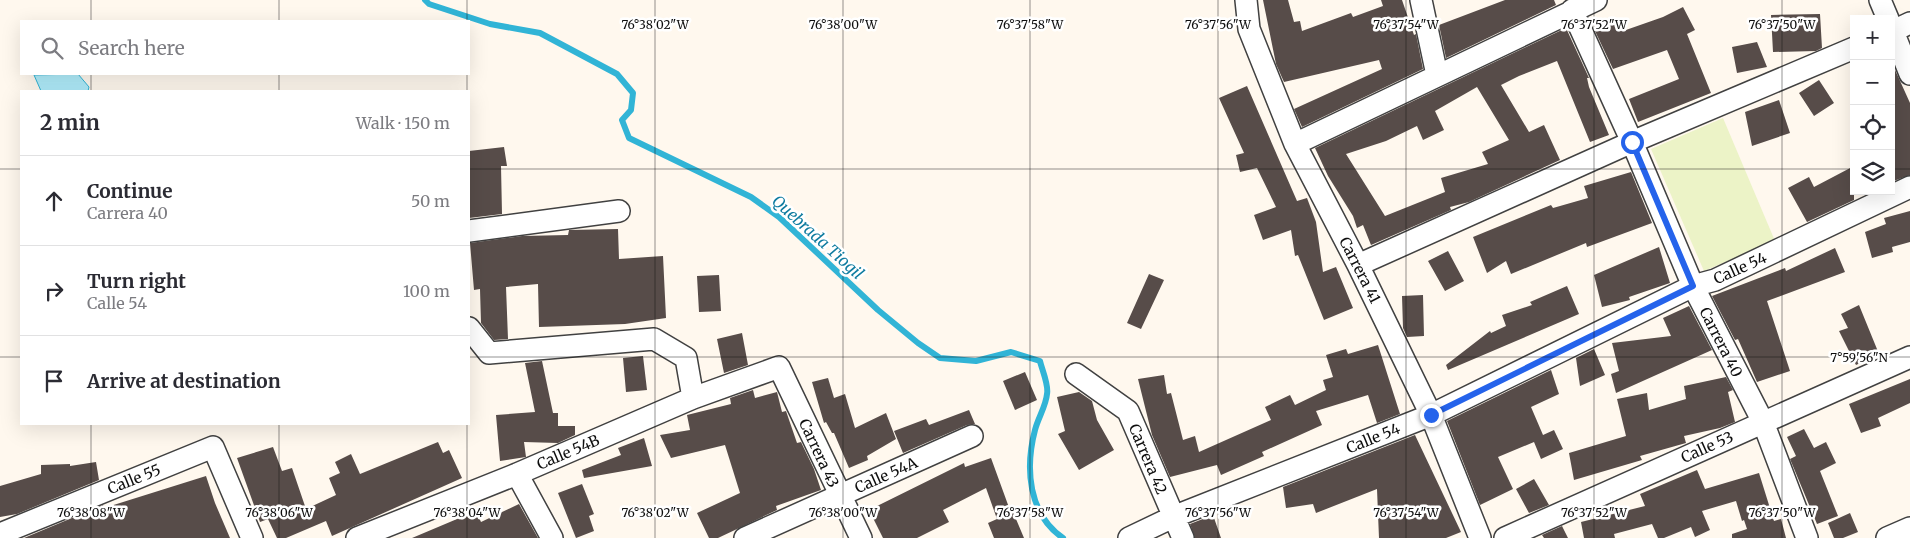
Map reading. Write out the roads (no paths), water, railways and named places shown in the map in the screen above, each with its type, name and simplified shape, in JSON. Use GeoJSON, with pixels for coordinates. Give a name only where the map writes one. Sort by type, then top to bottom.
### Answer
{"type":"FeatureCollection","features":[{"type":"Feature","properties":{"kind":"street","name":"Carrera 41"},"geometry":{"type":"LineString","coordinates":[[1246,0],[1250,29],[1295,144],[1358,264],[1431,415],[1480,538]]}},
{"type":"Feature","properties":{"kind":"street"},"geometry":{"type":"LineString","coordinates":[[1421,0],[1437,75]]}},
{"type":"Feature","properties":{"kind":"street"},"geometry":{"type":"LineString","coordinates":[[1295,144],[1596,0]]}},
{"type":"Feature","properties":{"kind":"street"},"geometry":{"type":"LineString","coordinates":[[1880,0],[1889,15]]}},
{"type":"Feature","properties":{"kind":"street","name":"Carrera 40"},"geometry":{"type":"LineString","coordinates":[[1572,10],[1632,142],[1693,286],[1763,422],[1807,538]]}},
{"type":"Feature","properties":{"kind":"street"},"geometry":{"type":"LineString","coordinates":[[1895,26],[1910,74]]}},
{"type":"Feature","properties":{"kind":"street"},"geometry":{"type":"LineString","coordinates":[[1358,264],[1632,142],[1850,50]]}},
{"type":"Feature","properties":{"kind":"street","name":"Calle 54"},"geometry":{"type":"LineString","coordinates":[[1129,538],[1173,517],[1431,415],[1693,286],[1715,280],[1910,187]]}},
{"type":"Feature","properties":{"kind":"street"},"geometry":{"type":"LineString","coordinates":[[470,231],[619,211]]}},
{"type":"Feature","properties":{"kind":"street"},"geometry":{"type":"LineString","coordinates":[[470,329],[489,353],[654,339],[686,358],[693,398]]}},
{"type":"Feature","properties":{"kind":"street","name":"Calle 53"},"geometry":{"type":"LineString","coordinates":[[1505,538],[1910,357]]}},
{"type":"Feature","properties":{"kind":"street","name":"Calle 54B"},"geometry":{"type":"LineString","coordinates":[[357,538],[516,474],[693,398],[779,367]]}},
{"type":"Feature","properties":{"kind":"street","name":"Carrera 43"},"geometry":{"type":"LineString","coordinates":[[779,367],[839,496],[861,538]]}},
{"type":"Feature","properties":{"kind":"street","name":"Carrera 42"},"geometry":{"type":"LineString","coordinates":[[1076,374],[1128,411],[1183,538]]}},
{"type":"Feature","properties":{"kind":"street","name":"Calle 54A"},"geometry":{"type":"LineString","coordinates":[[745,538],[972,436]]}},
{"type":"Feature","properties":{"kind":"street","name":"Calle 55"},"geometry":{"type":"LineString","coordinates":[[0,534],[213,447],[252,538]]}},
{"type":"Feature","properties":{"kind":"street"},"geometry":{"type":"LineString","coordinates":[[516,474],[552,538]]}},
{"type":"Feature","properties":{"kind":"street"},"geometry":{"type":"LineString","coordinates":[[1887,538],[1910,528]]}},
{"type":"Feature","properties":{"kind":"water"},"geometry":{"type":"Polygon","coordinates":[[[34,75],[79,75],[89,87],[88,90],[41,90],[34,75]]]}},
{"type":"Feature","properties":{"kind":"waterway","name":"Quebrada Tiogil"},"geometry":{"type":"LineString","coordinates":[[425,0],[429,4],[490,24],[540,33],[617,74],[633,93],[631,110],[622,120],[629,138],[751,197],[779,217],[878,310],[918,343],[940,358],[976,361],[1011,352],[1040,361],[1047,390],[1032,445],[1030,475],[1036,503],[1042,516],[1051,528],[1063,538]]}}]}
